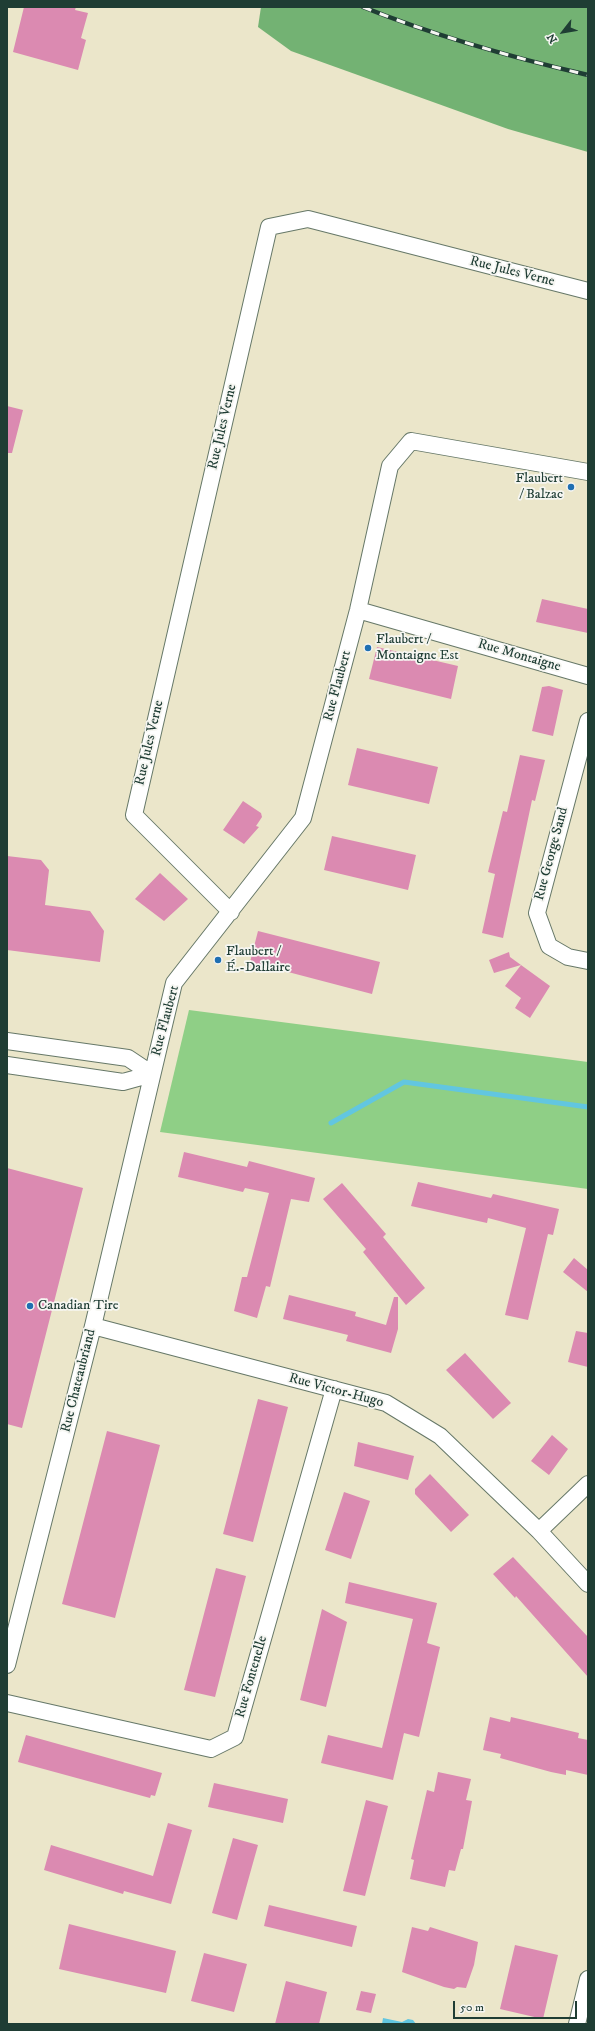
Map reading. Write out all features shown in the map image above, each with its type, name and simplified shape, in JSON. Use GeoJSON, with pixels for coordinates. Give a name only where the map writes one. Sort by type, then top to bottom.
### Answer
{"type":"FeatureCollection","features":[{"type":"Feature","properties":{"kind":"street","name":"Rue Jules Verne"},"geometry":{"type":"LineString","coordinates":[[231,912],[134,815],[269,226],[308,219],[588,291]]}},
{"type":"Feature","properties":{"kind":"street","name":"Rue Flaubert"},"geometry":{"type":"LineString","coordinates":[[152,1074],[174,983],[303,818],[358,610],[390,466],[412,441],[588,472]]}},
{"type":"Feature","properties":{"kind":"street","name":"Rue Montaigne"},"geometry":{"type":"LineString","coordinates":[[358,610],[588,676]]}},
{"type":"Feature","properties":{"kind":"street","name":"Rue George Sand"},"geometry":{"type":"LineString","coordinates":[[588,721],[537,913],[550,946],[568,957],[588,961]]}},
{"type":"Feature","properties":{"kind":"street"},"geometry":{"type":"LineString","coordinates":[[7,1041],[128,1058],[152,1074]]}},
{"type":"Feature","properties":{"kind":"street"},"geometry":{"type":"LineString","coordinates":[[7,1065],[123,1082],[152,1074]]}},
{"type":"Feature","properties":{"kind":"street","name":"Rue Chateaubriand"},"geometry":{"type":"LineString","coordinates":[[7,1665],[93,1326],[152,1074]]}},
{"type":"Feature","properties":{"kind":"street","name":"Rue Victor-Hugo"},"geometry":{"type":"LineString","coordinates":[[93,1326],[386,1403],[440,1436],[539,1531],[588,1584]]}},
{"type":"Feature","properties":{"kind":"street","name":"Rue Fontenelle"},"geometry":{"type":"LineString","coordinates":[[7,1703],[211,1750],[236,1737],[334,1389]]}},
{"type":"Feature","properties":{"kind":"street"},"geometry":{"type":"LineString","coordinates":[[539,1531],[588,1484]]}},
{"type":"Feature","properties":{"kind":"street"},"geometry":{"type":"LineString","coordinates":[[577,2024],[588,1979]]}},
{"type":"Feature","properties":{"kind":"green space"},"geometry":{"type":"Polygon","coordinates":[[[261,7],[588,7],[588,152],[508,129],[291,51],[258,27],[261,7]]]}},
{"type":"Feature","properties":{"kind":"green space"},"geometry":{"type":"Polygon","coordinates":[[[189,1010],[588,1062],[588,1189],[160,1132],[189,1010]]]}},
{"type":"Feature","properties":{"kind":"water"},"geometry":{"type":"Polygon","coordinates":[[[383,2018],[402,2022],[408,2019],[413,2020],[416,2024],[382,2024],[383,2018]]]}},
{"type":"Feature","properties":{"kind":"building"},"geometry":{"type":"Polygon","coordinates":[[[24,7],[76,7],[75,10],[88,13],[81,38],[86,40],[78,70],[13,52],[24,7]]]}},
{"type":"Feature","properties":{"kind":"building"},"geometry":{"type":"Polygon","coordinates":[[[7,406],[23,410],[12,453],[7,453],[7,406]]]}},
{"type":"Feature","properties":{"kind":"building"},"geometry":{"type":"Polygon","coordinates":[[[542,599],[588,609],[588,633],[536,622],[542,599]]]}},
{"type":"Feature","properties":{"kind":"building"},"geometry":{"type":"Polygon","coordinates":[[[377,647],[458,666],[451,699],[369,679],[377,647]]]}},
{"type":"Feature","properties":{"kind":"building"},"geometry":{"type":"Polygon","coordinates":[[[549,686],[563,690],[553,736],[532,731],[542,687],[549,686]]]}},
{"type":"Feature","properties":{"kind":"building"},"geometry":{"type":"Polygon","coordinates":[[[357,748],[438,767],[429,804],[348,785],[357,748]]]}},
{"type":"Feature","properties":{"kind":"building"},"geometry":{"type":"Polygon","coordinates":[[[520,755],[545,760],[535,801],[532,800],[503,938],[482,933],[495,874],[488,872],[503,811],[507,812],[520,755]]]}},
{"type":"Feature","properties":{"kind":"building"},"geometry":{"type":"Polygon","coordinates":[[[243,801],[261,813],[262,817],[256,826],[259,827],[244,844],[223,830],[243,801]]]}},
{"type":"Feature","properties":{"kind":"building"},"geometry":{"type":"Polygon","coordinates":[[[332,836],[416,855],[408,890],[324,870],[332,836]]]}},
{"type":"Feature","properties":{"kind":"building"},"geometry":{"type":"Polygon","coordinates":[[[7,856],[41,860],[49,870],[45,905],[90,911],[104,931],[100,962],[7,950],[7,856]]]}},
{"type":"Feature","properties":{"kind":"building"},"geometry":{"type":"Polygon","coordinates":[[[160,873],[188,899],[164,921],[135,899],[160,873]]]}},
{"type":"Feature","properties":{"kind":"building"},"geometry":{"type":"Polygon","coordinates":[[[258,931],[380,962],[372,994],[250,962],[258,931]]]}},
{"type":"Feature","properties":{"kind":"building"},"geometry":{"type":"Polygon","coordinates":[[[509,952],[510,957],[521,965],[494,973],[489,960],[509,952]]]}},
{"type":"Feature","properties":{"kind":"building"},"geometry":{"type":"Polygon","coordinates":[[[521,965],[550,986],[530,1018],[515,1008],[521,998],[505,986],[521,965]]]}},
{"type":"Feature","properties":{"kind":"building"},"geometry":{"type":"Polygon","coordinates":[[[184,1152],[247,1167],[249,1161],[315,1178],[309,1202],[291,1199],[270,1287],[266,1286],[257,1318],[234,1311],[242,1277],[247,1277],[269,1193],[245,1188],[243,1192],[178,1177],[184,1152]]]}},
{"type":"Feature","properties":{"kind":"building","name":"Canadian Tire"},"geometry":{"type":"Polygon","coordinates":[[[7,1168],[83,1188],[22,1428],[7,1424],[7,1168]]]}},
{"type":"Feature","properties":{"kind":"building"},"geometry":{"type":"Polygon","coordinates":[[[418,1182],[491,1198],[493,1194],[559,1209],[553,1235],[548,1234],[528,1320],[505,1315],[526,1228],[488,1218],[487,1223],[411,1206],[418,1182]]]}},
{"type":"Feature","properties":{"kind":"building"},"geometry":{"type":"Polygon","coordinates":[[[342,1183],[386,1234],[383,1237],[425,1288],[406,1305],[363,1252],[366,1249],[323,1199],[342,1183]]]}},
{"type":"Feature","properties":{"kind":"building"},"geometry":{"type":"Polygon","coordinates":[[[574,1258],[588,1270],[588,1292],[563,1272],[574,1258]]]}},
{"type":"Feature","properties":{"kind":"building"},"geometry":{"type":"Polygon","coordinates":[[[289,1295],[356,1312],[355,1316],[386,1325],[394,1297],[398,1297],[398,1329],[391,1353],[346,1341],[348,1335],[283,1319],[289,1295]]]}},
{"type":"Feature","properties":{"kind":"building"},"geometry":{"type":"Polygon","coordinates":[[[576,1331],[588,1333],[588,1367],[568,1362],[576,1331]]]}},
{"type":"Feature","properties":{"kind":"building"},"geometry":{"type":"Polygon","coordinates":[[[465,1353],[511,1403],[493,1419],[446,1370],[465,1353]]]}},
{"type":"Feature","properties":{"kind":"building"},"geometry":{"type":"Polygon","coordinates":[[[258,1399],[288,1407],[253,1542],[223,1534],[258,1399]]]}},
{"type":"Feature","properties":{"kind":"building"},"geometry":{"type":"Polygon","coordinates":[[[107,1431],[160,1445],[115,1618],[62,1604],[107,1431]]]}},
{"type":"Feature","properties":{"kind":"building"},"geometry":{"type":"Polygon","coordinates":[[[552,1435],[568,1449],[549,1475],[531,1461],[552,1435]]]}},
{"type":"Feature","properties":{"kind":"building"},"geometry":{"type":"Polygon","coordinates":[[[358,1442],[414,1456],[408,1480],[354,1466],[358,1442]]]}},
{"type":"Feature","properties":{"kind":"building"},"geometry":{"type":"Polygon","coordinates":[[[430,1474],[469,1515],[451,1532],[415,1494],[415,1489],[430,1474]]]}},
{"type":"Feature","properties":{"kind":"building"},"geometry":{"type":"Polygon","coordinates":[[[344,1492],[370,1501],[351,1559],[325,1550],[344,1492]]]}},
{"type":"Feature","properties":{"kind":"building"},"geometry":{"type":"Polygon","coordinates":[[[513,1557],[588,1637],[588,1677],[516,1596],[515,1598],[493,1574],[513,1557]]]}},
{"type":"Feature","properties":{"kind":"building"},"geometry":{"type":"Polygon","coordinates":[[[216,1568],[246,1576],[215,1697],[184,1690],[216,1568]]]}},
{"type":"Feature","properties":{"kind":"building"},"geometry":{"type":"Polygon","coordinates":[[[349,1582],[437,1603],[427,1643],[440,1647],[419,1737],[404,1733],[393,1780],[321,1763],[328,1735],[382,1748],[413,1619],[345,1603],[349,1582]]]}},
{"type":"Feature","properties":{"kind":"building"},"geometry":{"type":"Polygon","coordinates":[[[322,1609],[347,1622],[326,1707],[300,1700],[322,1609]]]}},
{"type":"Feature","properties":{"kind":"building"},"geometry":{"type":"Polygon","coordinates":[[[490,1717],[510,1722],[511,1717],[579,1733],[578,1738],[588,1740],[588,1775],[566,1770],[566,1775],[551,1772],[500,1758],[501,1754],[483,1750],[490,1717]]]}},
{"type":"Feature","properties":{"kind":"building"},"geometry":{"type":"Polygon","coordinates":[[[26,1735],[162,1773],[155,1796],[151,1795],[150,1798],[18,1762],[26,1735]]]}},
{"type":"Feature","properties":{"kind":"building"},"geometry":{"type":"Polygon","coordinates":[[[438,1772],[471,1779],[466,1800],[472,1801],[463,1849],[461,1849],[455,1871],[449,1870],[445,1887],[410,1879],[414,1860],[411,1859],[427,1790],[434,1792],[438,1772]]]}},
{"type":"Feature","properties":{"kind":"building"},"geometry":{"type":"Polygon","coordinates":[[[214,1783],[288,1799],[283,1823],[208,1807],[214,1783]]]}},
{"type":"Feature","properties":{"kind":"building"},"geometry":{"type":"Polygon","coordinates":[[[366,1800],[388,1806],[365,1896],[343,1891],[366,1800]]]}},
{"type":"Feature","properties":{"kind":"building"},"geometry":{"type":"Polygon","coordinates":[[[168,1823],[192,1830],[171,1904],[124,1891],[123,1894],[44,1870],[51,1845],[153,1876],[168,1823]]]}},
{"type":"Feature","properties":{"kind":"building"},"geometry":{"type":"Polygon","coordinates":[[[233,1838],[258,1845],[237,1920],[212,1913],[233,1838]]]}},
{"type":"Feature","properties":{"kind":"building"},"geometry":{"type":"Polygon","coordinates":[[[269,1905],[357,1926],[352,1947],[264,1926],[269,1905]]]}},
{"type":"Feature","properties":{"kind":"building"},"geometry":{"type":"Polygon","coordinates":[[[69,1924],[176,1951],[166,1993],[59,1969],[69,1924]]]}},
{"type":"Feature","properties":{"kind":"building"},"geometry":{"type":"Polygon","coordinates":[[[412,1927],[428,1931],[430,1927],[478,1942],[474,1965],[466,1988],[457,1987],[454,1989],[444,1987],[402,1972],[412,1927]]]}},
{"type":"Feature","properties":{"kind":"building"},"geometry":{"type":"Polygon","coordinates":[[[515,1945],[558,1955],[543,2019],[500,2009],[515,1945]]]}},
{"type":"Feature","properties":{"kind":"building"},"geometry":{"type":"Polygon","coordinates":[[[204,1953],[247,1964],[234,2012],[191,2001],[204,1953]]]}},
{"type":"Feature","properties":{"kind":"building"},"geometry":{"type":"Polygon","coordinates":[[[286,1981],[327,1992],[319,2024],[275,2024],[286,1981]]]}},
{"type":"Feature","properties":{"kind":"building"},"geometry":{"type":"Polygon","coordinates":[[[361,1991],[376,1994],[371,2013],[356,2010],[361,1991]]]}},
{"type":"Feature","properties":{"kind":"waterway"},"geometry":{"type":"LineString","coordinates":[[331,1123],[404,1082],[588,1107]]}},
{"type":"Feature","properties":{"kind":"railway"},"geometry":{"type":"LineString","coordinates":[[363,7],[417,27],[474,45],[588,75]]}},
{"type":"Feature","properties":{"kind":"place","name":"Flaubert / Balzac"},"geometry":{"type":"Point","coordinates":[571,487]}},
{"type":"Feature","properties":{"kind":"place","name":"Flaubert / Montaigne Est"},"geometry":{"type":"Point","coordinates":[368,648]}},
{"type":"Feature","properties":{"kind":"place","name":"Flaubert / É.-Dallaire"},"geometry":{"type":"Point","coordinates":[218,960]}},
{"type":"Feature","properties":{"kind":"place","name":"Canadian Tire"},"geometry":{"type":"Point","coordinates":[30,1306]}}]}
